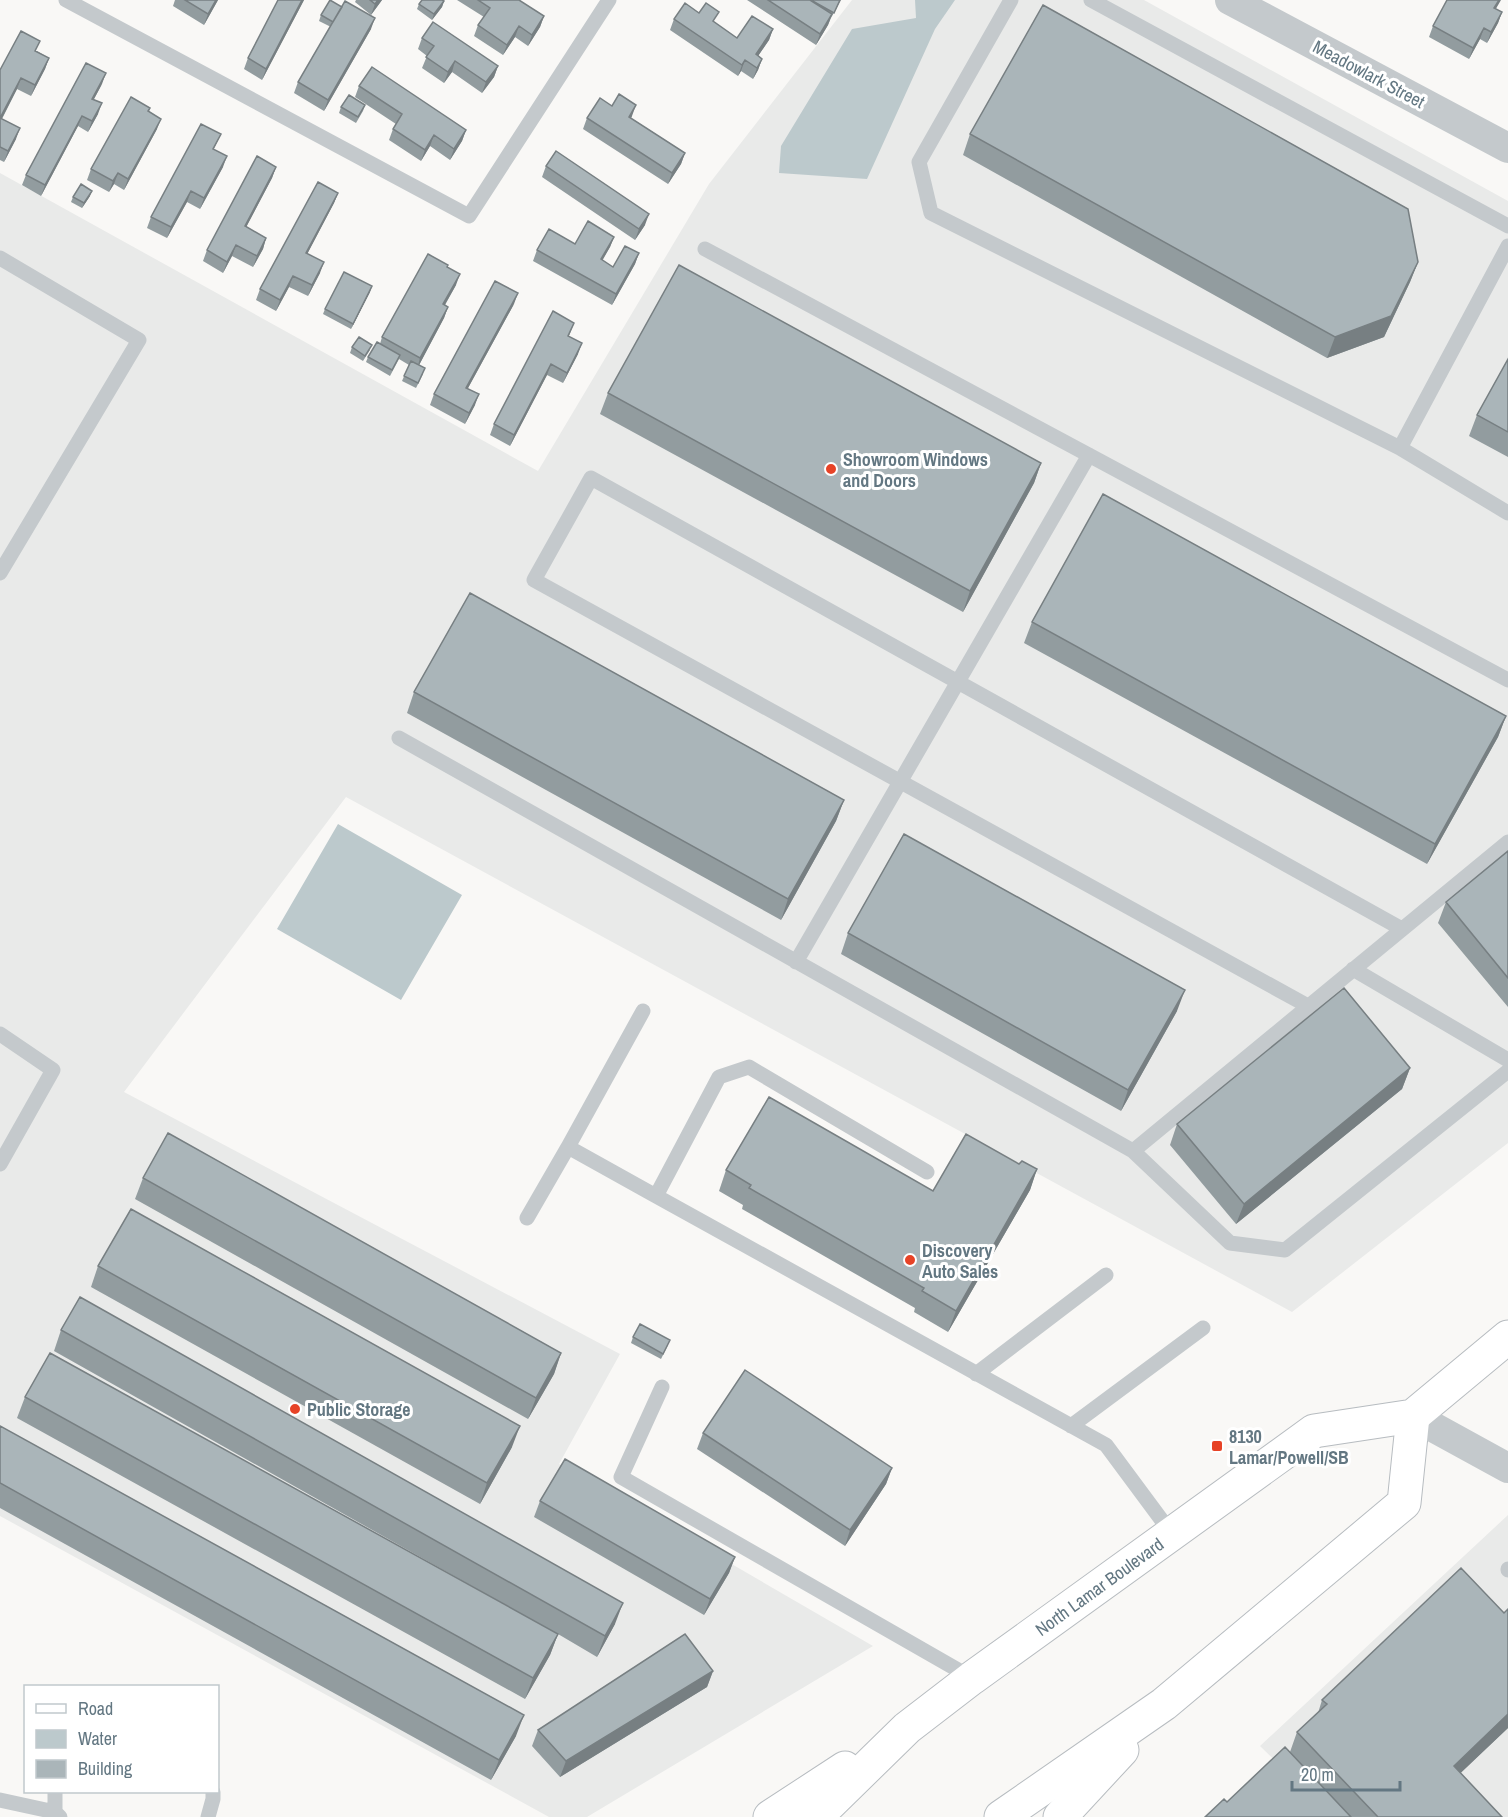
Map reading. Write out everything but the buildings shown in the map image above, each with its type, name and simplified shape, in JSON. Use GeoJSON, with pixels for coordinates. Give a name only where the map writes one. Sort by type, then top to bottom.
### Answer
{"type":"FeatureCollection","features":[{"type":"Feature","properties":{"kind":"main road"},"geometry":{"type":"LineString","coordinates":[[1001,1817],[1164,1704],[1404,1503],[1413,1416],[1508,1337]]}},
{"type":"Feature","properties":{"kind":"main road","name":"North Lamar Boulevard"},"geometry":{"type":"LineString","coordinates":[[816,1817],[907,1728],[972,1678],[1314,1431],[1413,1416]]}},
{"type":"Feature","properties":{"kind":"main road"},"geometry":{"type":"LineString","coordinates":[[1060,1817],[1164,1704]]}},
{"type":"Feature","properties":{"kind":"main road"},"geometry":{"type":"LineString","coordinates":[[770,1817],[907,1728]]}},
{"type":"Feature","properties":{"kind":"street","name":"Meadowlark Street"},"geometry":{"type":"LineString","coordinates":[[1230,0],[1506,142]]}},
{"type":"Feature","properties":{"kind":"street"},"geometry":{"type":"LineString","coordinates":[[1413,1416],[1508,1468]]}},
{"type":"Feature","properties":{"kind":"lane"},"geometry":{"type":"LineString","coordinates":[[66,0],[469,216],[609,0]]}},
{"type":"Feature","properties":{"kind":"lane"},"geometry":{"type":"LineString","coordinates":[[1011,0],[919,162],[931,213],[1400,448],[1508,513]]}},
{"type":"Feature","properties":{"kind":"lane"},"geometry":{"type":"LineString","coordinates":[[1091,0],[1508,226]]}},
{"type":"Feature","properties":{"kind":"lane"},"geometry":{"type":"LineString","coordinates":[[1400,448],[1508,246]]}},
{"type":"Feature","properties":{"kind":"lane"},"geometry":{"type":"LineString","coordinates":[[705,249],[1508,680]]}},
{"type":"Feature","properties":{"kind":"lane"},"geometry":{"type":"LineString","coordinates":[[0,258],[139,340],[0,573]]}},
{"type":"Feature","properties":{"kind":"lane"},"geometry":{"type":"LineString","coordinates":[[795,962],[1089,455]]}},
{"type":"Feature","properties":{"kind":"lane"},"geometry":{"type":"LineString","coordinates":[[1308,1006],[534,580],[591,478],[1402,929]]}},
{"type":"Feature","properties":{"kind":"lane"},"geometry":{"type":"LineString","coordinates":[[399,738],[1133,1151],[1230,1243],[1285,1250],[1508,1071]]}},
{"type":"Feature","properties":{"kind":"lane"},"geometry":{"type":"LineString","coordinates":[[1133,1151],[1508,842]]}},
{"type":"Feature","properties":{"kind":"lane"},"geometry":{"type":"LineString","coordinates":[[1353,969],[1508,1060]]}},
{"type":"Feature","properties":{"kind":"lane"},"geometry":{"type":"LineString","coordinates":[[527,1218],[643,1011]]}},
{"type":"Feature","properties":{"kind":"lane"},"geometry":{"type":"LineString","coordinates":[[0,1034],[53,1070],[0,1164]]}},
{"type":"Feature","properties":{"kind":"lane"},"geometry":{"type":"LineString","coordinates":[[656,1196],[719,1077],[749,1067],[927,1172]]}},
{"type":"Feature","properties":{"kind":"lane"},"geometry":{"type":"LineString","coordinates":[[568,1147],[1106,1445],[1172,1534]]}},
{"type":"Feature","properties":{"kind":"lane"},"geometry":{"type":"LineString","coordinates":[[976,1374],[1106,1275]]}},
{"type":"Feature","properties":{"kind":"lane"},"geometry":{"type":"LineString","coordinates":[[1071,1426],[1203,1328]]}},
{"type":"Feature","properties":{"kind":"lane"},"geometry":{"type":"LineString","coordinates":[[662,1388],[621,1477],[972,1678]]}},
{"type":"Feature","properties":{"kind":"lane"},"geometry":{"type":"LineString","coordinates":[[0,1800],[57,1814],[54,1793]]}},
{"type":"Feature","properties":{"kind":"lane"},"geometry":{"type":"LineString","coordinates":[[208,1817],[213,1793]]}},
{"type":"Feature","properties":{"kind":"shaded area"},"geometry":{"type":"Polygon","coordinates":[[[852,0],[1144,0],[1508,201],[1508,1143],[1292,1312],[346,797],[124,1092],[620,1354],[559,1464],[873,1646],[587,1817],[549,1817],[0,1516],[0,173],[538,471],[709,184],[852,0]]]}},
{"type":"Feature","properties":{"kind":"shaded area"},"geometry":{"type":"Polygon","coordinates":[[[1508,1515],[1508,1817],[1333,1817],[1260,1746],[1508,1515]]]}},
{"type":"Feature","properties":{"kind":"water"},"geometry":{"type":"Polygon","coordinates":[[[915,0],[955,0],[935,29],[867,179],[779,173],[781,146],[852,29],[916,18],[915,0]]]}},
{"type":"Feature","properties":{"kind":"water"},"geometry":{"type":"Polygon","coordinates":[[[338,824],[462,895],[401,1000],[277,929],[338,824]]]}},
{"type":"Feature","properties":{"kind":"place","name":"Showroom Windows and Doors"},"geometry":{"type":"Point","coordinates":[831,469]}},
{"type":"Feature","properties":{"kind":"place","name":"Discovery Auto Sales"},"geometry":{"type":"Point","coordinates":[910,1260]}},
{"type":"Feature","properties":{"kind":"place","name":"Public Storage"},"geometry":{"type":"Point","coordinates":[295,1409]}},
{"type":"Feature","properties":{"kind":"place","name":"8130 Lamar/Powell/SB"},"geometry":{"type":"Point","coordinates":[1217,1446]}}]}
